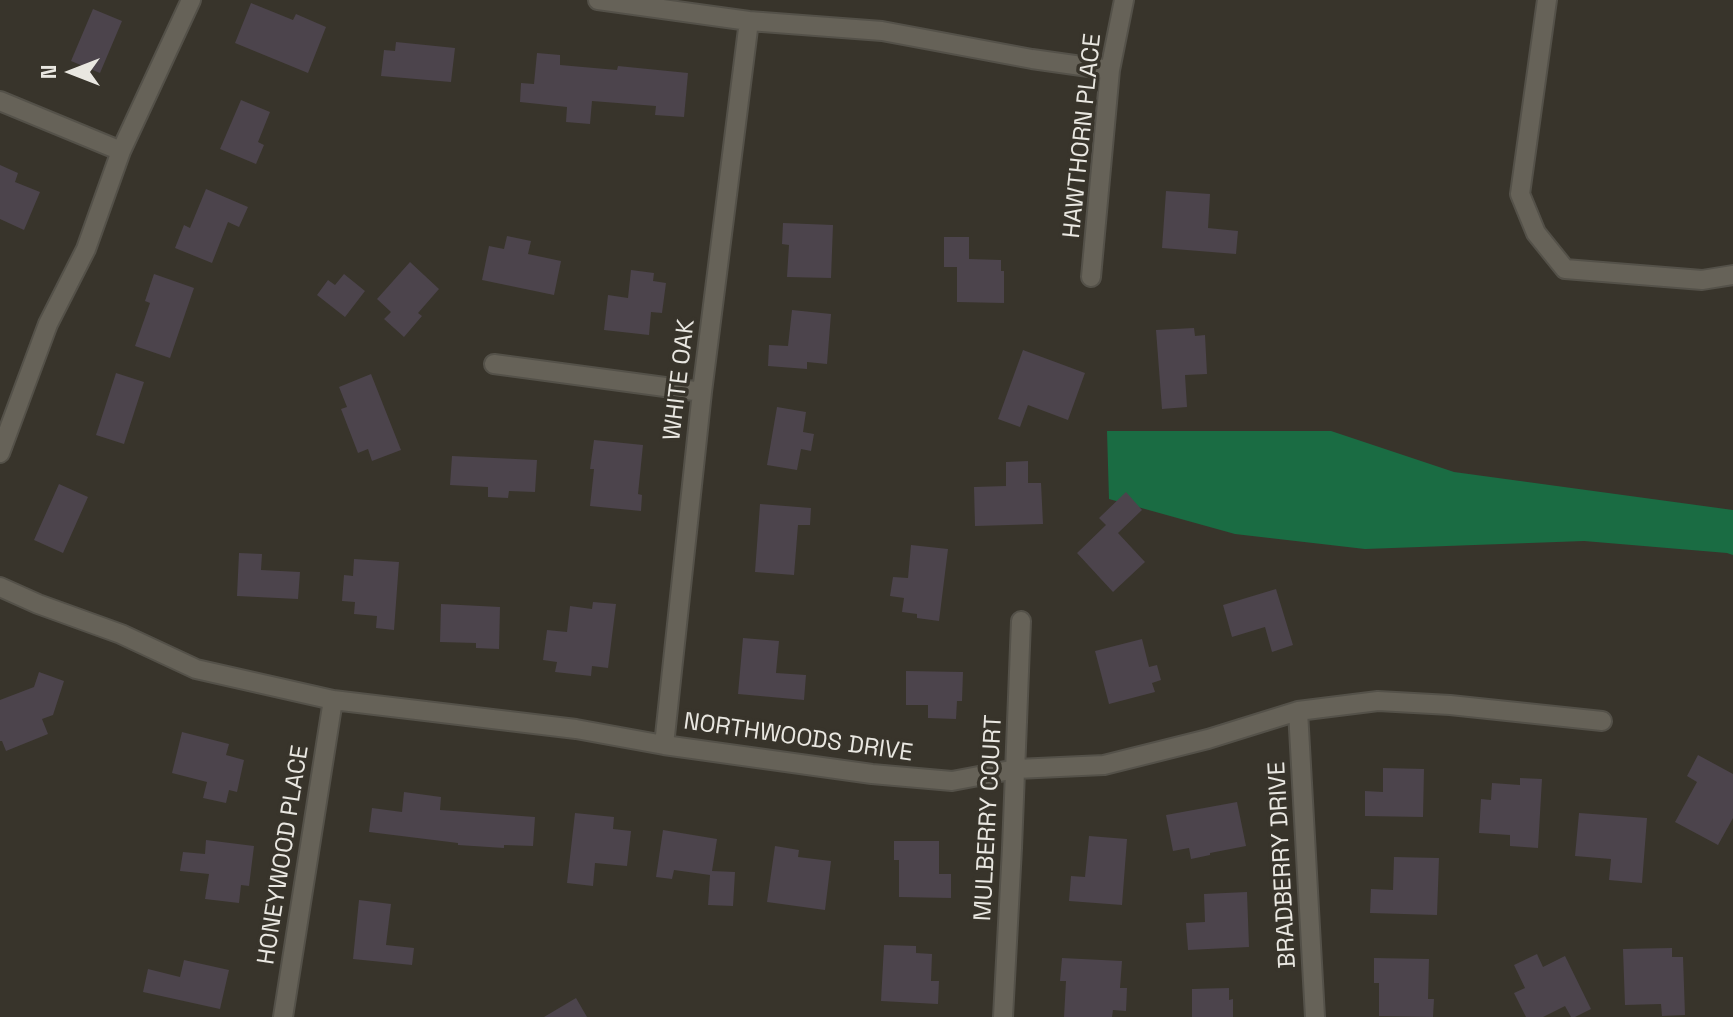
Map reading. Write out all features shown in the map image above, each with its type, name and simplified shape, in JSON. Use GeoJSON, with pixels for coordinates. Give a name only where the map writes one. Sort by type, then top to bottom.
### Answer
{"type":"FeatureCollection","features":[{"type":"Feature","properties":{"kind":"street"},"geometry":{"type":"LineString","coordinates":[[0,453],[48,324],[86,249],[121,151],[191,0]]}},
{"type":"Feature","properties":{"kind":"street"},"geometry":{"type":"LineString","coordinates":[[598,0],[749,21],[882,31],[1110,70]]}},
{"type":"Feature","properties":{"kind":"street","name":"HAWTHORN PLACE"},"geometry":{"type":"LineString","coordinates":[[1091,277],[1110,70],[1124,0]]}},
{"type":"Feature","properties":{"kind":"street"},"geometry":{"type":"LineString","coordinates":[[1547,0],[1520,194],[1536,233],[1565,269],[1702,280],[1733,275]]}},
{"type":"Feature","properties":{"kind":"street","name":"WHITE OAK"},"geometry":{"type":"LineString","coordinates":[[664,745],[702,392],[749,21]]}},
{"type":"Feature","properties":{"kind":"street"},"geometry":{"type":"LineString","coordinates":[[0,101],[121,151]]}},
{"type":"Feature","properties":{"kind":"street"},"geometry":{"type":"LineString","coordinates":[[494,364],[702,392]]}},
{"type":"Feature","properties":{"kind":"street","name":"NORTHWOODS DRIVE"},"geometry":{"type":"LineString","coordinates":[[0,587],[121,634],[196,669],[333,700],[576,729],[664,745],[872,774],[952,781],[1016,769],[1104,765],[1208,739],[1298,711],[1378,701],[1450,705],[1602,721]]}},
{"type":"Feature","properties":{"kind":"street","name":"MULBERRY COURT"},"geometry":{"type":"LineString","coordinates":[[1003,1017],[1021,621]]}},
{"type":"Feature","properties":{"kind":"street","name":"HONEYWOOD PLACE"},"geometry":{"type":"LineString","coordinates":[[283,1017],[333,700]]}},
{"type":"Feature","properties":{"kind":"street","name":"BRADBERRY DRIVE"},"geometry":{"type":"LineString","coordinates":[[1298,711],[1315,1017]]}},
{"type":"Feature","properties":{"kind":"green space"},"geometry":{"type":"Polygon","coordinates":[[[1107,431],[1331,431],[1454,472],[1733,510],[1733,555],[1584,541],[1365,549],[1235,534],[1109,499],[1107,431]]]}},
{"type":"Feature","properties":{"kind":"building"},"geometry":{"type":"Polygon","coordinates":[[[251,3],[293,20],[296,14],[326,27],[308,73],[235,43],[251,3]]]}},
{"type":"Feature","properties":{"kind":"building"},"geometry":{"type":"Polygon","coordinates":[[[93,9],[122,21],[100,73],[71,61],[93,9]]]}},
{"type":"Feature","properties":{"kind":"building"},"geometry":{"type":"Polygon","coordinates":[[[396,42],[455,48],[451,82],[381,76],[384,50],[395,51],[396,42]]]}},
{"type":"Feature","properties":{"kind":"building"},"geometry":{"type":"Polygon","coordinates":[[[537,53],[560,55],[560,65],[617,70],[618,66],[688,73],[684,117],[655,115],[656,106],[592,101],[590,124],[566,122],[567,107],[520,102],[521,83],[534,84],[537,53]]]}},
{"type":"Feature","properties":{"kind":"building"},"geometry":{"type":"Polygon","coordinates":[[[241,100],[270,112],[258,142],[264,145],[256,164],[220,149],[241,100]]]}},
{"type":"Feature","properties":{"kind":"building"},"geometry":{"type":"Polygon","coordinates":[[[0,165],[18,173],[15,182],[40,192],[24,230],[0,219],[0,165]]]}},
{"type":"Feature","properties":{"kind":"building"},"geometry":{"type":"Polygon","coordinates":[[[206,189],[248,207],[239,227],[228,222],[212,263],[175,248],[184,225],[190,228],[206,189]]]}},
{"type":"Feature","properties":{"kind":"building"},"geometry":{"type":"Polygon","coordinates":[[[1166,191],[1210,194],[1208,228],[1238,231],[1236,254],[1162,248],[1166,191]]]}},
{"type":"Feature","properties":{"kind":"building"},"geometry":{"type":"Polygon","coordinates":[[[783,223],[833,225],[831,278],[787,277],[789,245],[782,244],[783,223]]]}},
{"type":"Feature","properties":{"kind":"building"},"geometry":{"type":"Polygon","coordinates":[[[507,236],[531,241],[528,254],[561,261],[554,295],[482,280],[489,246],[504,249],[507,236]]]}},
{"type":"Feature","properties":{"kind":"building"},"geometry":{"type":"Polygon","coordinates":[[[944,237],[969,237],[969,259],[1001,260],[1004,303],[957,302],[957,267],[944,267],[944,237]]]}},
{"type":"Feature","properties":{"kind":"building"},"geometry":{"type":"Polygon","coordinates":[[[410,262],[439,289],[418,313],[422,316],[404,337],[384,319],[391,312],[377,299],[410,262]]]}},
{"type":"Feature","properties":{"kind":"building"},"geometry":{"type":"Polygon","coordinates":[[[631,270],[654,273],[653,281],[666,283],[662,313],[651,312],[649,335],[604,330],[608,295],[628,298],[631,270]]]}},
{"type":"Feature","properties":{"kind":"building"},"geometry":{"type":"Polygon","coordinates":[[[154,274],[194,288],[170,358],[135,346],[150,303],[145,301],[154,274]]]}},
{"type":"Feature","properties":{"kind":"building"},"geometry":{"type":"Polygon","coordinates":[[[344,274],[365,291],[345,317],[317,295],[328,280],[335,285],[344,274]]]}},
{"type":"Feature","properties":{"kind":"building"},"geometry":{"type":"Polygon","coordinates":[[[792,310],[831,314],[827,364],[807,362],[807,369],[768,366],[769,345],[788,346],[792,310]]]}},
{"type":"Feature","properties":{"kind":"building"},"geometry":{"type":"Polygon","coordinates":[[[1194,328],[1195,336],[1205,335],[1207,374],[1185,375],[1187,407],[1162,409],[1156,330],[1194,328]]]}},
{"type":"Feature","properties":{"kind":"building"},"geometry":{"type":"Polygon","coordinates":[[[1023,350],[1085,373],[1068,420],[1028,405],[1020,427],[998,419],[1023,350]]]}},
{"type":"Feature","properties":{"kind":"building"},"geometry":{"type":"Polygon","coordinates":[[[116,373],[144,382],[124,444],[96,435],[116,373]]]}},
{"type":"Feature","properties":{"kind":"building"},"geometry":{"type":"Polygon","coordinates":[[[371,374],[401,450],[372,461],[368,449],[358,453],[341,409],[347,407],[339,387],[371,374]]]}},
{"type":"Feature","properties":{"kind":"building"},"geometry":{"type":"Polygon","coordinates":[[[777,407],[806,412],[803,432],[814,434],[811,451],[801,449],[797,470],[767,465],[777,407]]]}},
{"type":"Feature","properties":{"kind":"building"},"geometry":{"type":"Polygon","coordinates":[[[594,440],[643,445],[638,494],[642,495],[641,511],[590,506],[594,440]]]}},
{"type":"Feature","properties":{"kind":"building"},"geometry":{"type":"Polygon","coordinates":[[[452,456],[537,460],[535,492],[509,491],[508,498],[488,497],[488,487],[450,485],[452,456]]]}},
{"type":"Feature","properties":{"kind":"building"},"geometry":{"type":"Polygon","coordinates":[[[1028,461],[1028,483],[1041,483],[1043,524],[975,526],[974,487],[1006,486],[1006,462],[1028,461]]]}},
{"type":"Feature","properties":{"kind":"building"},"geometry":{"type":"Polygon","coordinates":[[[59,484],[88,497],[63,553],[34,540],[59,484]]]}},
{"type":"Feature","properties":{"kind":"building"},"geometry":{"type":"Polygon","coordinates":[[[1126,492],[1142,510],[1118,533],[1145,562],[1113,592],[1077,553],[1106,525],[1099,518],[1126,492]]]}},
{"type":"Feature","properties":{"kind":"building"},"geometry":{"type":"Polygon","coordinates":[[[760,504],[811,508],[810,525],[798,525],[794,575],[755,572],[760,504]]]}},
{"type":"Feature","properties":{"kind":"building"},"geometry":{"type":"Polygon","coordinates":[[[911,545],[948,549],[939,621],[902,612],[904,598],[890,596],[893,577],[908,578],[911,545]]]}},
{"type":"Feature","properties":{"kind":"building"},"geometry":{"type":"Polygon","coordinates":[[[239,553],[262,554],[261,570],[300,572],[298,599],[237,596],[239,553]]]}},
{"type":"Feature","properties":{"kind":"building"},"geometry":{"type":"Polygon","coordinates":[[[354,559],[399,562],[394,630],[376,628],[377,616],[354,614],[355,602],[342,601],[344,575],[353,576],[354,559]]]}},
{"type":"Feature","properties":{"kind":"building"},"geometry":{"type":"Polygon","coordinates":[[[1276,589],[1293,645],[1272,652],[1265,627],[1232,637],[1223,605],[1276,589]]]}},
{"type":"Feature","properties":{"kind":"building"},"geometry":{"type":"Polygon","coordinates":[[[593,602],[616,604],[608,668],[592,666],[591,676],[555,672],[557,662],[543,660],[547,630],[567,632],[570,606],[592,609],[593,602]]]}},
{"type":"Feature","properties":{"kind":"building"},"geometry":{"type":"Polygon","coordinates":[[[441,604],[500,607],[499,649],[476,648],[476,643],[440,642],[441,604]]]}},
{"type":"Feature","properties":{"kind":"building"},"geometry":{"type":"Polygon","coordinates":[[[743,638],[779,641],[776,673],[806,675],[804,700],[738,694],[743,638]]]}},
{"type":"Feature","properties":{"kind":"building"},"geometry":{"type":"Polygon","coordinates":[[[1142,639],[1149,667],[1157,665],[1161,680],[1152,683],[1155,692],[1109,704],[1095,651],[1142,639]]]}},
{"type":"Feature","properties":{"kind":"building"},"geometry":{"type":"Polygon","coordinates":[[[906,671],[963,672],[962,701],[957,701],[956,719],[928,718],[928,705],[906,705],[906,671]]]}},
{"type":"Feature","properties":{"kind":"building"},"geometry":{"type":"Polygon","coordinates":[[[39,672],[64,681],[53,715],[42,719],[48,734],[6,751],[0,741],[0,700],[34,687],[39,672]]]}},
{"type":"Feature","properties":{"kind":"building"},"geometry":{"type":"Polygon","coordinates":[[[182,732],[229,744],[226,755],[244,760],[237,792],[229,790],[226,803],[203,798],[207,782],[172,773],[182,732]]]}},
{"type":"Feature","properties":{"kind":"building"},"geometry":{"type":"Polygon","coordinates":[[[1698,755],[1733,774],[1733,818],[1718,845],[1675,822],[1697,782],[1687,776],[1698,755]]]}},
{"type":"Feature","properties":{"kind":"building"},"geometry":{"type":"Polygon","coordinates":[[[1383,768],[1424,769],[1423,817],[1365,816],[1365,791],[1383,792],[1383,768]]]}},
{"type":"Feature","properties":{"kind":"building"},"geometry":{"type":"Polygon","coordinates":[[[1520,778],[1542,779],[1538,848],[1510,846],[1510,835],[1479,833],[1481,799],[1491,800],[1492,783],[1520,785],[1520,778]]]}},
{"type":"Feature","properties":{"kind":"building"},"geometry":{"type":"Polygon","coordinates":[[[404,792],[441,797],[440,810],[535,817],[533,846],[458,845],[369,832],[372,808],[402,812],[404,792]]]}},
{"type":"Feature","properties":{"kind":"building"},"geometry":{"type":"Polygon","coordinates":[[[1237,802],[1246,846],[1191,859],[1189,848],[1173,851],[1166,815],[1237,802]]]}},
{"type":"Feature","properties":{"kind":"building"},"geometry":{"type":"Polygon","coordinates":[[[575,813],[614,817],[613,829],[631,831],[627,866],[595,863],[593,886],[567,883],[575,813]]]}},
{"type":"Feature","properties":{"kind":"building"},"geometry":{"type":"Polygon","coordinates":[[[1579,813],[1647,818],[1642,883],[1609,880],[1611,859],[1575,856],[1579,813]]]}},
{"type":"Feature","properties":{"kind":"building"},"geometry":{"type":"Polygon","coordinates":[[[663,830],[717,839],[712,871],[735,872],[733,906],[708,905],[710,875],[674,870],[672,879],[656,877],[663,830]]]}},
{"type":"Feature","properties":{"kind":"building"},"geometry":{"type":"Polygon","coordinates":[[[1089,836],[1127,839],[1122,905],[1069,901],[1071,876],[1085,877],[1089,836]]]}},
{"type":"Feature","properties":{"kind":"building"},"geometry":{"type":"Polygon","coordinates":[[[206,840],[254,846],[249,886],[241,885],[239,903],[205,899],[209,874],[180,871],[183,852],[205,854],[206,840]]]}},
{"type":"Feature","properties":{"kind":"building"},"geometry":{"type":"Polygon","coordinates":[[[894,841],[939,841],[939,874],[951,874],[951,898],[899,897],[899,860],[894,860],[894,841]]]}},
{"type":"Feature","properties":{"kind":"building"},"geometry":{"type":"Polygon","coordinates":[[[775,846],[799,850],[798,857],[831,861],[825,910],[767,902],[775,846]]]}},
{"type":"Feature","properties":{"kind":"building"},"geometry":{"type":"Polygon","coordinates":[[[1394,857],[1439,858],[1437,915],[1370,913],[1371,889],[1393,890],[1394,857]]]}},
{"type":"Feature","properties":{"kind":"building"},"geometry":{"type":"Polygon","coordinates":[[[1247,892],[1249,947],[1188,950],[1186,923],[1205,922],[1204,894],[1247,892]]]}},
{"type":"Feature","properties":{"kind":"building"},"geometry":{"type":"Polygon","coordinates":[[[359,900],[391,904],[386,945],[414,948],[412,965],[353,959],[359,900]]]}},
{"type":"Feature","properties":{"kind":"building"},"geometry":{"type":"Polygon","coordinates":[[[884,945],[916,946],[916,953],[932,954],[931,981],[939,981],[938,1004],[881,1001],[884,945]]]}},
{"type":"Feature","properties":{"kind":"building"},"geometry":{"type":"Polygon","coordinates":[[[1672,948],[1672,957],[1683,957],[1685,1015],[1662,1016],[1661,1004],[1625,1005],[1623,949],[1672,948]]]}},
{"type":"Feature","properties":{"kind":"building"},"geometry":{"type":"Polygon","coordinates":[[[1537,954],[1543,967],[1565,956],[1591,1009],[1571,1017],[1565,1006],[1543,1017],[1526,1017],[1514,993],[1525,988],[1514,965],[1537,954]]]}},
{"type":"Feature","properties":{"kind":"building"},"geometry":{"type":"Polygon","coordinates":[[[1062,958],[1122,961],[1120,988],[1127,988],[1126,1011],[1113,1010],[1112,1017],[1064,1017],[1066,981],[1060,981],[1062,958]]]}},
{"type":"Feature","properties":{"kind":"building"},"geometry":{"type":"Polygon","coordinates":[[[1374,958],[1429,959],[1428,999],[1434,999],[1433,1017],[1379,1016],[1379,983],[1374,983],[1374,958]]]}},
{"type":"Feature","properties":{"kind":"building"},"geometry":{"type":"Polygon","coordinates":[[[184,960],[229,970],[220,1009],[143,992],[148,969],[180,977],[184,960]]]}},
{"type":"Feature","properties":{"kind":"building"},"geometry":{"type":"Polygon","coordinates":[[[1229,988],[1229,1000],[1233,999],[1233,1017],[1192,1017],[1192,989],[1229,988]]]}},
{"type":"Feature","properties":{"kind":"building"},"geometry":{"type":"Polygon","coordinates":[[[576,998],[587,1017],[544,1017],[576,998]]]}}]}
